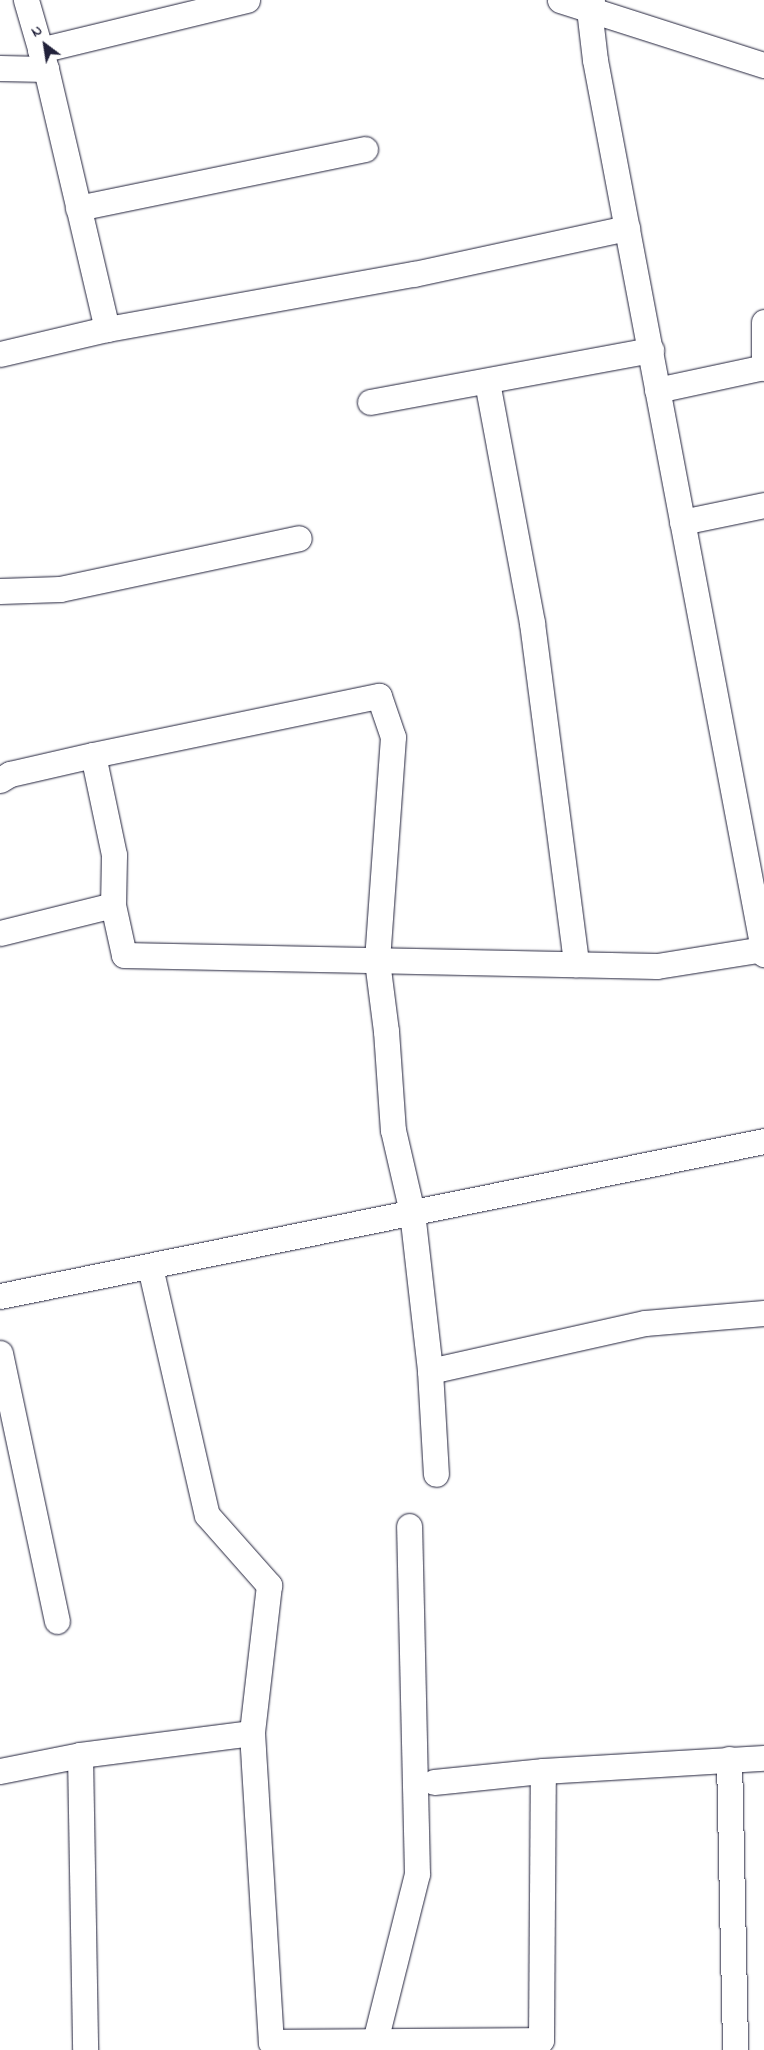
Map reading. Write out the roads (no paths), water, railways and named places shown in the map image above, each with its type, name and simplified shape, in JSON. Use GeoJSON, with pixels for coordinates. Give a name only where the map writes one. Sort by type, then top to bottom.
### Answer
{"type":"FeatureCollection","features":[{"type":"Feature","properties":{"kind":"street"},"geometry":{"type":"LineString","coordinates":[[26,0],[43,60],[107,329]]}},
{"type":"Feature","properties":{"kind":"street"},"geometry":{"type":"LineString","coordinates":[[0,68],[43,60],[247,0]]}},
{"type":"Feature","properties":{"kind":"street"},"geometry":{"type":"LineString","coordinates":[[560,0],[591,4],[764,65]]}},
{"type":"Feature","properties":{"kind":"street"},"geometry":{"type":"LineString","coordinates":[[93,754],[114,855],[113,904],[124,955],[657,966],[764,952],[754,848],[682,522],[595,60],[591,4]]}},
{"type":"Feature","properties":{"kind":"street"},"geometry":{"type":"LineString","coordinates":[[78,208],[365,149]]}},
{"type":"Feature","properties":{"kind":"street"},"geometry":{"type":"LineString","coordinates":[[0,354],[107,329],[414,274],[627,228]]}},
{"type":"Feature","properties":{"kind":"street"},"geometry":{"type":"LineString","coordinates":[[657,390],[764,367],[764,322]]}},
{"type":"Feature","properties":{"kind":"street"},"geometry":{"type":"LineString","coordinates":[[370,402],[487,382],[651,350]]}},
{"type":"Feature","properties":{"kind":"street"},"geometry":{"type":"LineString","coordinates":[[487,382],[532,623],[576,964]]}},
{"type":"Feature","properties":{"kind":"street"},"geometry":{"type":"LineString","coordinates":[[682,522],[764,505]]}},
{"type":"Feature","properties":{"kind":"street"},"geometry":{"type":"LineString","coordinates":[[0,591],[60,589],[300,538]]}},
{"type":"Feature","properties":{"kind":"street"},"geometry":{"type":"LineString","coordinates":[[0,780],[10,774],[93,754],[379,696],[393,737],[377,960],[386,1031],[393,1130],[412,1212],[430,1371],[436,1474]]}},
{"type":"Feature","properties":{"kind":"street"},"geometry":{"type":"LineString","coordinates":[[0,933],[113,904]]}},
{"type":"Feature","properties":{"kind":"street"},"geometry":{"type":"LineString","coordinates":[[0,1296],[764,1141]]}},
{"type":"Feature","properties":{"kind":"street"},"geometry":{"type":"LineString","coordinates":[[150,1267],[207,1515],[269,1585],[252,1733],[271,2042],[344,2047],[375,2041],[541,2040],[544,1771]]}},
{"type":"Feature","properties":{"kind":"street"},"geometry":{"type":"LineString","coordinates":[[430,1371],[645,1323],[764,1313]]}},
{"type":"Feature","properties":{"kind":"street"},"geometry":{"type":"LineString","coordinates":[[0,1353],[57,1621]]}},
{"type":"Feature","properties":{"kind":"street"},"geometry":{"type":"LineString","coordinates":[[375,2041],[417,1874],[409,1526]]}},
{"type":"Feature","properties":{"kind":"street"},"geometry":{"type":"LineString","coordinates":[[0,1770],[80,1755],[252,1733]]}},
{"type":"Feature","properties":{"kind":"street"},"geometry":{"type":"LineString","coordinates":[[80,1755],[85,2050]]}},
{"type":"Feature","properties":{"kind":"street"},"geometry":{"type":"LineString","coordinates":[[434,1782],[544,1771],[764,1758]]}},
{"type":"Feature","properties":{"kind":"street"},"geometry":{"type":"LineString","coordinates":[[730,1759],[735,2050]]}}]}
